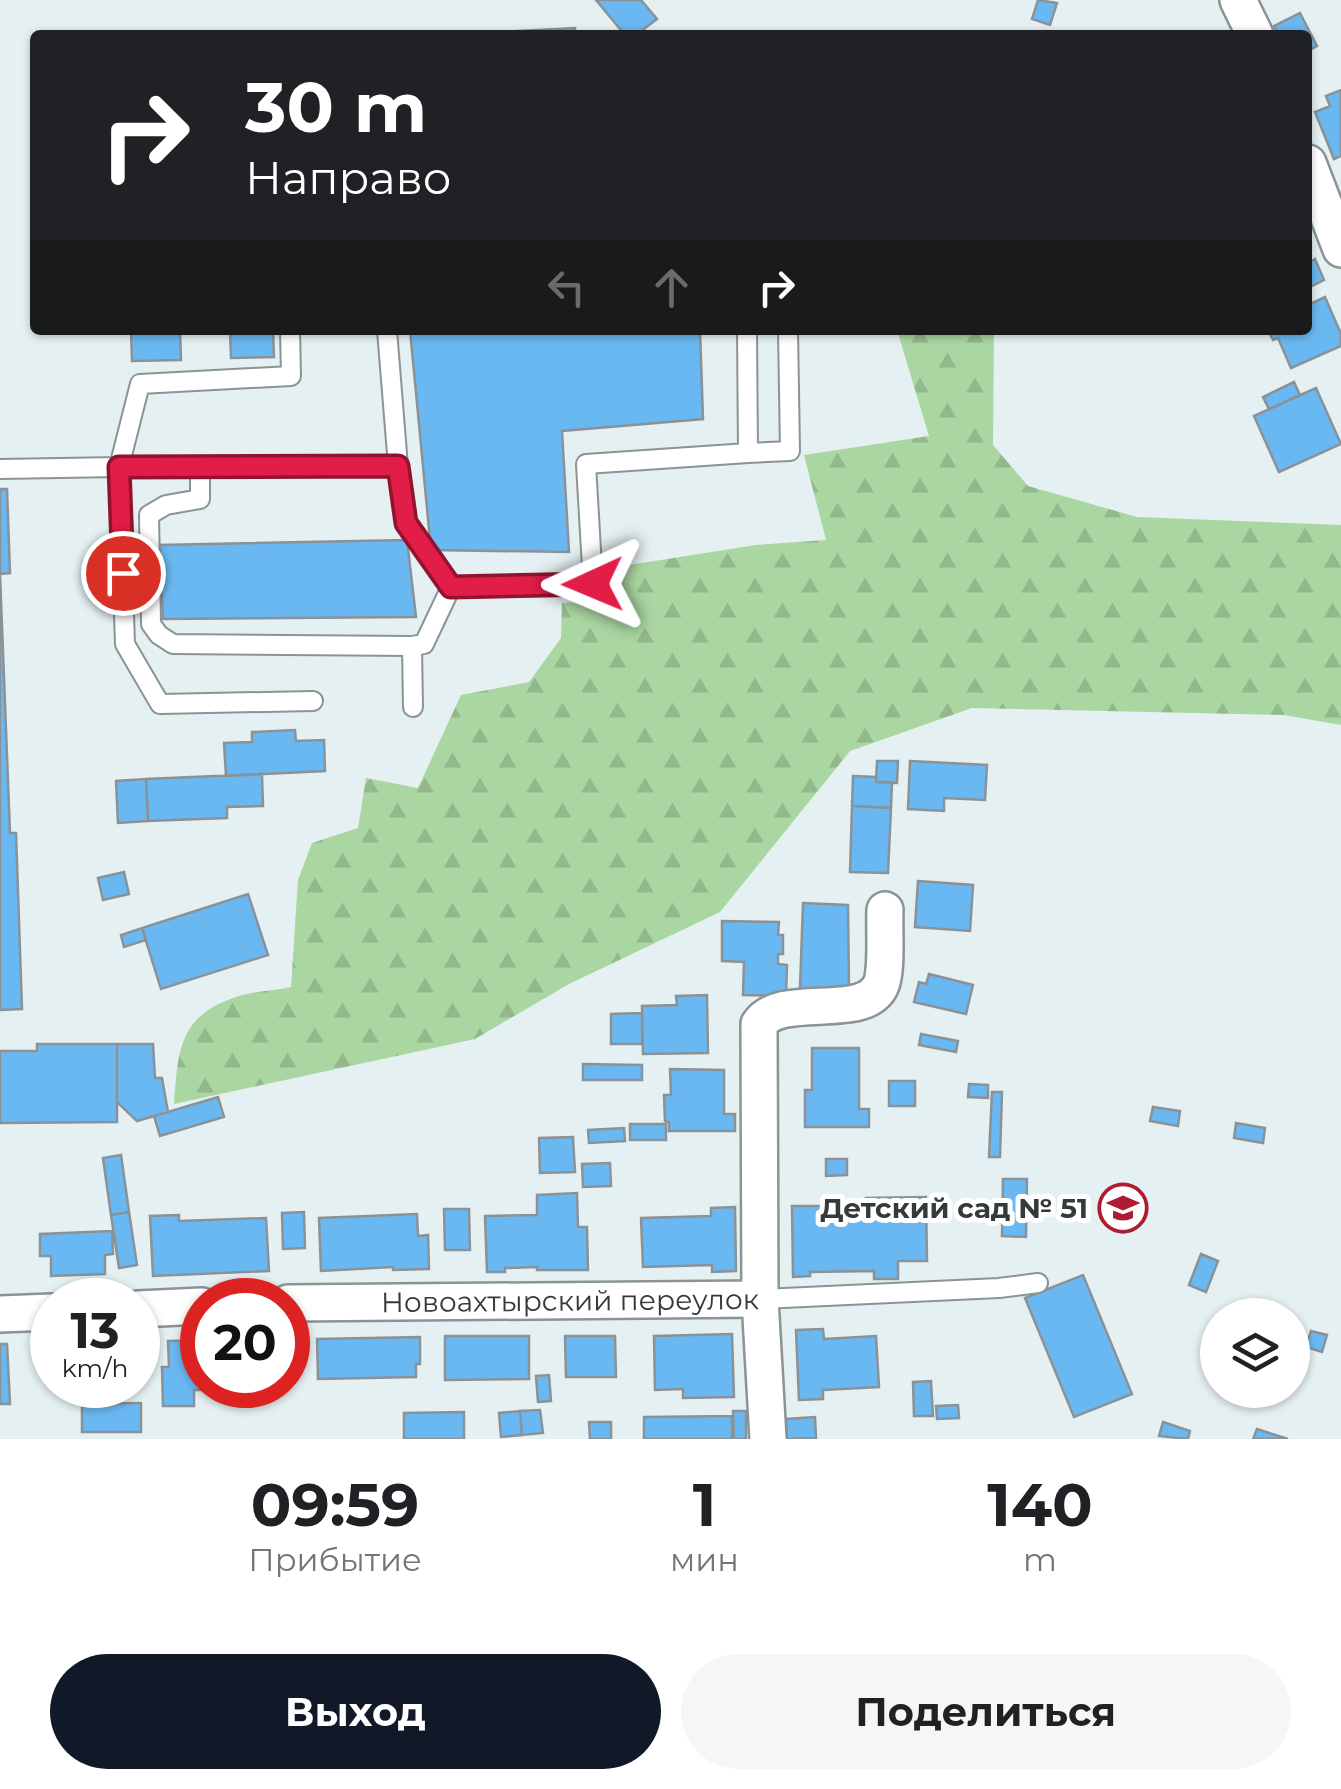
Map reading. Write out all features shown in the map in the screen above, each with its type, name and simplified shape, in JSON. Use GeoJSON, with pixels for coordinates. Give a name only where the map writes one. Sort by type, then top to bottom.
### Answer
{"type":"FeatureCollection","features":[{"type":"Feature","properties":{"kind":"street"},"geometry":{"type":"LineString","coordinates":[[1238,0],[1253,30]]}},
{"type":"Feature","properties":{"kind":"street"},"geometry":{"type":"LineString","coordinates":[[1312,174],[1341,250]]}},
{"type":"Feature","properties":{"kind":"street","name":"Новоахтырский переулок"},"geometry":{"type":"LineString","coordinates":[[310,1303],[760,1299],[759,1024],[766,1015],[780,1010],[859,1002],[873,996],[882,983],[884,910]]}},
{"type":"Feature","properties":{"kind":"street"},"geometry":{"type":"LineString","coordinates":[[760,1299],[768,1439]]}},
{"type":"Feature","properties":{"kind":"street"},"geometry":{"type":"LineString","coordinates":[[0,1314],[30,1313]]}},
{"type":"Feature","properties":{"kind":"lane"},"geometry":{"type":"LineString","coordinates":[[290,335],[291,376],[140,384],[119,467],[126,644],[160,704],[313,701]]}},
{"type":"Feature","properties":{"kind":"lane"},"geometry":{"type":"LineString","coordinates":[[387,335],[406,523],[451,587]]}},
{"type":"Feature","properties":{"kind":"lane"},"geometry":{"type":"LineString","coordinates":[[747,335],[748,453]]}},
{"type":"Feature","properties":{"kind":"lane"},"geometry":{"type":"LineString","coordinates":[[451,587],[593,584],[586,464],[790,451],[788,335]]}},
{"type":"Feature","properties":{"kind":"lane"},"geometry":{"type":"LineString","coordinates":[[200,466],[200,499],[166,504],[149,515],[151,624],[173,644],[424,644],[451,587]]}},
{"type":"Feature","properties":{"kind":"lane"},"geometry":{"type":"LineString","coordinates":[[0,469],[398,466]]}},
{"type":"Feature","properties":{"kind":"lane"},"geometry":{"type":"LineString","coordinates":[[412,646],[412,707]]}},
{"type":"Feature","properties":{"kind":"lane"},"geometry":{"type":"LineString","coordinates":[[760,1299],[1038,1283]]}},
{"type":"Feature","properties":{"kind":"green space"},"geometry":{"type":"Polygon","coordinates":[[[899,335],[994,335],[993,445],[1028,486],[1137,517],[1341,525],[1341,725],[1284,715],[972,708],[850,751],[720,912],[569,984],[475,1039],[174,1104],[180,1052],[192,1025],[202,1014],[249,993],[291,987],[298,880],[312,843],[358,828],[366,778],[418,788],[461,695],[529,682],[561,638],[562,603],[609,600],[610,568],[756,545],[826,540],[804,455],[929,436],[899,335]]]}},
{"type":"Feature","properties":{"kind":"building"},"geometry":{"type":"Polygon","coordinates":[[[596,0],[641,0],[657,19],[643,30],[621,30],[596,0]]]}},
{"type":"Feature","properties":{"kind":"building"},"geometry":{"type":"Polygon","coordinates":[[[1038,0],[1057,3],[1050,25],[1032,19],[1038,0]]]}},
{"type":"Feature","properties":{"kind":"building"},"geometry":{"type":"Polygon","coordinates":[[[1300,13],[1309,30],[1276,30],[1274,26],[1300,13]]]}},
{"type":"Feature","properties":{"kind":"building"},"geometry":{"type":"Polygon","coordinates":[[[1341,90],[1341,156],[1334,159],[1315,112],[1330,106],[1326,96],[1341,90]]]}},
{"type":"Feature","properties":{"kind":"building"},"geometry":{"type":"Polygon","coordinates":[[[1315,259],[1324,280],[1312,286],[1315,259]]]}},
{"type":"Feature","properties":{"kind":"building"},"geometry":{"type":"Polygon","coordinates":[[[1325,297],[1341,334],[1341,346],[1291,368],[1278,338],[1273,340],[1270,335],[1312,335],[1312,303],[1325,297]]]}},
{"type":"Feature","properties":{"kind":"building"},"geometry":{"type":"Polygon","coordinates":[[[131,335],[180,335],[181,360],[132,361],[131,335]]]}},
{"type":"Feature","properties":{"kind":"building"},"geometry":{"type":"Polygon","coordinates":[[[230,335],[273,335],[274,357],[231,358],[230,335]]]}},
{"type":"Feature","properties":{"kind":"building"},"geometry":{"type":"Polygon","coordinates":[[[410,335],[700,335],[703,419],[562,431],[569,552],[431,550],[410,335]]]}},
{"type":"Feature","properties":{"kind":"building"},"geometry":{"type":"Polygon","coordinates":[[[1294,382],[1300,395],[1269,409],[1263,397],[1294,382]]]}},
{"type":"Feature","properties":{"kind":"building"},"geometry":{"type":"Polygon","coordinates":[[[1316,388],[1341,444],[1279,472],[1254,416],[1316,388]]]}},
{"type":"Feature","properties":{"kind":"building"},"geometry":{"type":"Polygon","coordinates":[[[0,489],[7,489],[10,573],[0,574],[0,489]]]}},
{"type":"Feature","properties":{"kind":"building"},"geometry":{"type":"Polygon","coordinates":[[[407,540],[416,617],[163,619],[159,545],[407,540]]]}},
{"type":"Feature","properties":{"kind":"building"},"geometry":{"type":"Polygon","coordinates":[[[0,574],[10,833],[16,833],[22,1009],[0,1010],[0,574]]]}},
{"type":"Feature","properties":{"kind":"building"},"geometry":{"type":"Polygon","coordinates":[[[295,730],[296,741],[324,740],[325,771],[226,776],[224,743],[252,742],[252,732],[295,730]]]}},
{"type":"Feature","properties":{"kind":"building"},"geometry":{"type":"Polygon","coordinates":[[[877,761],[898,761],[897,783],[876,782],[877,761]]]}},
{"type":"Feature","properties":{"kind":"building"},"geometry":{"type":"Polygon","coordinates":[[[910,761],[987,765],[985,800],[944,798],[944,811],[908,809],[910,761]]]}},
{"type":"Feature","properties":{"kind":"building"},"geometry":{"type":"Polygon","coordinates":[[[262,774],[263,806],[227,807],[227,818],[148,821],[146,779],[262,774]]]}},
{"type":"Feature","properties":{"kind":"building"},"geometry":{"type":"Polygon","coordinates":[[[853,776],[892,782],[891,808],[852,806],[853,776]]]}},
{"type":"Feature","properties":{"kind":"building"},"geometry":{"type":"Polygon","coordinates":[[[146,779],[148,821],[118,823],[116,781],[146,779]]]}},
{"type":"Feature","properties":{"kind":"building"},"geometry":{"type":"Polygon","coordinates":[[[852,806],[891,808],[888,873],[850,872],[852,806]]]}},
{"type":"Feature","properties":{"kind":"building"},"geometry":{"type":"Polygon","coordinates":[[[124,872],[129,894],[103,900],[98,878],[124,872]]]}},
{"type":"Feature","properties":{"kind":"building"},"geometry":{"type":"Polygon","coordinates":[[[918,881],[973,885],[970,931],[915,927],[918,881]]]}},
{"type":"Feature","properties":{"kind":"building"},"geometry":{"type":"Polygon","coordinates":[[[248,894],[268,955],[161,989],[142,928],[248,894]]]}},
{"type":"Feature","properties":{"kind":"building"},"geometry":{"type":"Polygon","coordinates":[[[803,903],[848,905],[849,989],[800,988],[803,903]]]}},
{"type":"Feature","properties":{"kind":"building"},"geometry":{"type":"Polygon","coordinates":[[[722,921],[779,922],[783,954],[778,954],[778,964],[787,965],[786,996],[743,995],[744,962],[722,961],[722,921]]]}},
{"type":"Feature","properties":{"kind":"building"},"geometry":{"type":"Polygon","coordinates":[[[142,928],[146,940],[124,947],[121,935],[142,928]]]}},
{"type":"Feature","properties":{"kind":"building"},"geometry":{"type":"Polygon","coordinates":[[[929,974],[973,985],[966,1014],[914,1002],[919,982],[926,984],[929,974]]]}},
{"type":"Feature","properties":{"kind":"building"},"geometry":{"type":"Polygon","coordinates":[[[707,995],[708,1053],[643,1054],[642,1006],[677,1005],[676,996],[707,995]]]}},
{"type":"Feature","properties":{"kind":"building"},"geometry":{"type":"Polygon","coordinates":[[[642,1013],[642,1044],[611,1044],[611,1014],[642,1013]]]}},
{"type":"Feature","properties":{"kind":"building"},"geometry":{"type":"Polygon","coordinates":[[[921,1034],[958,1041],[956,1052],[919,1045],[921,1034]]]}},
{"type":"Feature","properties":{"kind":"building"},"geometry":{"type":"Polygon","coordinates":[[[37,1044],[117,1044],[117,1122],[0,1123],[0,1051],[37,1051],[37,1044]]]}},
{"type":"Feature","properties":{"kind":"building"},"geometry":{"type":"Polygon","coordinates":[[[117,1044],[153,1044],[155,1078],[162,1078],[168,1112],[137,1121],[117,1102],[117,1044]]]}},
{"type":"Feature","properties":{"kind":"building"},"geometry":{"type":"Polygon","coordinates":[[[812,1048],[859,1048],[859,1109],[869,1109],[869,1127],[805,1127],[805,1090],[812,1090],[812,1048]]]}},
{"type":"Feature","properties":{"kind":"building"},"geometry":{"type":"Polygon","coordinates":[[[583,1064],[642,1065],[642,1080],[583,1080],[583,1064]]]}},
{"type":"Feature","properties":{"kind":"building"},"geometry":{"type":"Polygon","coordinates":[[[670,1069],[724,1070],[724,1114],[735,1114],[735,1131],[669,1131],[664,1095],[671,1095],[670,1069]]]}},
{"type":"Feature","properties":{"kind":"building"},"geometry":{"type":"Polygon","coordinates":[[[889,1081],[915,1081],[915,1106],[889,1106],[889,1081]]]}},
{"type":"Feature","properties":{"kind":"building"},"geometry":{"type":"Polygon","coordinates":[[[969,1084],[988,1085],[988,1098],[968,1097],[969,1084]]]}},
{"type":"Feature","properties":{"kind":"building"},"geometry":{"type":"Polygon","coordinates":[[[992,1092],[1002,1092],[1000,1157],[989,1157],[992,1092]]]}},
{"type":"Feature","properties":{"kind":"building"},"geometry":{"type":"Polygon","coordinates":[[[218,1097],[224,1117],[160,1136],[154,1116],[218,1097]]]}},
{"type":"Feature","properties":{"kind":"building"},"geometry":{"type":"Polygon","coordinates":[[[1153,1107],[1180,1111],[1178,1126],[1150,1121],[1153,1107]]]}},
{"type":"Feature","properties":{"kind":"building"},"geometry":{"type":"Polygon","coordinates":[[[1236,1123],[1265,1128],[1263,1143],[1234,1138],[1236,1123]]]}},
{"type":"Feature","properties":{"kind":"building"},"geometry":{"type":"Polygon","coordinates":[[[630,1124],[666,1124],[666,1140],[630,1140],[630,1124]]]}},
{"type":"Feature","properties":{"kind":"building"},"geometry":{"type":"Polygon","coordinates":[[[624,1128],[625,1141],[589,1143],[588,1130],[624,1128]]]}},
{"type":"Feature","properties":{"kind":"building"},"geometry":{"type":"Polygon","coordinates":[[[573,1137],[575,1172],[540,1173],[539,1138],[573,1137]]]}},
{"type":"Feature","properties":{"kind":"building"},"geometry":{"type":"Polygon","coordinates":[[[121,1155],[129,1212],[111,1215],[103,1158],[121,1155]]]}},
{"type":"Feature","properties":{"kind":"building"},"geometry":{"type":"Polygon","coordinates":[[[826,1159],[847,1159],[847,1175],[826,1176],[826,1159]]]}},
{"type":"Feature","properties":{"kind":"building"},"geometry":{"type":"Polygon","coordinates":[[[610,1163],[611,1186],[583,1187],[582,1164],[610,1163]]]}},
{"type":"Feature","properties":{"kind":"building"},"geometry":{"type":"Polygon","coordinates":[[[1003,1179],[1027,1179],[1026,1237],[1002,1236],[1003,1179]]]}},
{"type":"Feature","properties":{"kind":"building"},"geometry":{"type":"Polygon","coordinates":[[[577,1193],[578,1227],[587,1227],[588,1270],[537,1267],[487,1272],[485,1216],[537,1215],[537,1195],[577,1193]]]}},
{"type":"Feature","properties":{"kind":"building"},"geometry":{"type":"Polygon","coordinates":[[[926,1197],[927,1261],[898,1261],[898,1279],[874,1279],[874,1271],[810,1272],[810,1276],[793,1277],[792,1206],[823,1206],[823,1216],[866,1215],[866,1198],[926,1197]]]}},
{"type":"Feature","properties":{"kind":"building"},"geometry":{"type":"Polygon","coordinates":[[[735,1207],[736,1271],[712,1272],[712,1265],[643,1267],[641,1218],[711,1216],[711,1208],[735,1207]]]}},
{"type":"Feature","properties":{"kind":"building"},"geometry":{"type":"Polygon","coordinates":[[[444,1209],[469,1209],[470,1250],[445,1250],[444,1209]]]}},
{"type":"Feature","properties":{"kind":"building"},"geometry":{"type":"Polygon","coordinates":[[[129,1212],[137,1265],[119,1268],[111,1215],[129,1212]]]}},
{"type":"Feature","properties":{"kind":"building"},"geometry":{"type":"Polygon","coordinates":[[[304,1212],[305,1248],[283,1249],[282,1213],[304,1212]]]}},
{"type":"Feature","properties":{"kind":"building"},"geometry":{"type":"Polygon","coordinates":[[[417,1214],[418,1236],[428,1235],[429,1269],[321,1271],[319,1218],[417,1214]]]}},
{"type":"Feature","properties":{"kind":"building"},"geometry":{"type":"Polygon","coordinates":[[[179,1215],[179,1221],[266,1218],[269,1271],[153,1276],[150,1216],[179,1215]]]}},
{"type":"Feature","properties":{"kind":"building"},"geometry":{"type":"Polygon","coordinates":[[[112,1231],[113,1254],[105,1255],[105,1274],[51,1276],[51,1256],[40,1256],[40,1234],[112,1231]]]}},
{"type":"Feature","properties":{"kind":"building"},"geometry":{"type":"Polygon","coordinates":[[[1201,1254],[1218,1261],[1206,1292],[1189,1285],[1201,1254]]]}},
{"type":"Feature","properties":{"kind":"building"},"geometry":{"type":"Polygon","coordinates":[[[1083,1275],[1132,1394],[1074,1417],[1025,1298],[1083,1275]]]}},
{"type":"Feature","properties":{"kind":"building"},"geometry":{"type":"Polygon","coordinates":[[[823,1329],[824,1339],[876,1336],[879,1387],[823,1390],[823,1399],[799,1400],[796,1330],[823,1329]]]}},
{"type":"Feature","properties":{"kind":"building"},"geometry":{"type":"Polygon","coordinates":[[[1311,1331],[1327,1335],[1322,1352],[1310,1348],[1311,1331]]]}},
{"type":"Feature","properties":{"kind":"building"},"geometry":{"type":"Polygon","coordinates":[[[732,1334],[734,1397],[683,1398],[683,1389],[655,1390],[654,1336],[732,1334]]]}},
{"type":"Feature","properties":{"kind":"building"},"geometry":{"type":"Polygon","coordinates":[[[445,1336],[529,1336],[529,1379],[445,1380],[445,1336]]]}},
{"type":"Feature","properties":{"kind":"building"},"geometry":{"type":"Polygon","coordinates":[[[565,1336],[615,1336],[616,1377],[566,1377],[565,1336]]]}},
{"type":"Feature","properties":{"kind":"building"},"geometry":{"type":"Polygon","coordinates":[[[420,1337],[416,1377],[318,1379],[317,1339],[420,1337]]]}},
{"type":"Feature","properties":{"kind":"building"},"geometry":{"type":"Polygon","coordinates":[[[168,1341],[180,1341],[180,1406],[163,1406],[162,1367],[169,1367],[168,1341]]]}},
{"type":"Feature","properties":{"kind":"building"},"geometry":{"type":"Polygon","coordinates":[[[0,1344],[7,1344],[10,1404],[0,1404],[0,1344]]]}},
{"type":"Feature","properties":{"kind":"building"},"geometry":{"type":"Polygon","coordinates":[[[549,1375],[551,1401],[538,1402],[536,1376],[549,1375]]]}},
{"type":"Feature","properties":{"kind":"building"},"geometry":{"type":"Polygon","coordinates":[[[931,1381],[933,1416],[914,1416],[913,1382],[931,1381]]]}},
{"type":"Feature","properties":{"kind":"building"},"geometry":{"type":"Polygon","coordinates":[[[958,1405],[959,1418],[937,1419],[936,1406],[958,1405]]]}},
{"type":"Feature","properties":{"kind":"building"},"geometry":{"type":"Polygon","coordinates":[[[82,1408],[141,1408],[141,1432],[82,1432],[82,1408]]]}},
{"type":"Feature","properties":{"kind":"building"},"geometry":{"type":"Polygon","coordinates":[[[540,1410],[543,1433],[522,1435],[520,1411],[540,1410]]]}},
{"type":"Feature","properties":{"kind":"building"},"geometry":{"type":"Polygon","coordinates":[[[520,1411],[522,1435],[501,1437],[499,1413],[520,1411]]]}},
{"type":"Feature","properties":{"kind":"building"},"geometry":{"type":"Polygon","coordinates":[[[733,1411],[746,1411],[746,1439],[734,1439],[733,1411]]]}},
{"type":"Feature","properties":{"kind":"building"},"geometry":{"type":"Polygon","coordinates":[[[464,1412],[464,1439],[404,1439],[404,1413],[464,1412]]]}},
{"type":"Feature","properties":{"kind":"building"},"geometry":{"type":"Polygon","coordinates":[[[732,1416],[732,1439],[644,1439],[644,1417],[732,1416]]]}},
{"type":"Feature","properties":{"kind":"building"},"geometry":{"type":"Polygon","coordinates":[[[815,1417],[816,1438],[787,1439],[786,1419],[815,1417]]]}},
{"type":"Feature","properties":{"kind":"building"},"geometry":{"type":"Polygon","coordinates":[[[589,1422],[611,1422],[611,1439],[590,1439],[589,1422]]]}},
{"type":"Feature","properties":{"kind":"building"},"geometry":{"type":"Polygon","coordinates":[[[1163,1422],[1190,1431],[1188,1439],[1159,1436],[1163,1422]]]}},
{"type":"Feature","properties":{"kind":"building"},"geometry":{"type":"Polygon","coordinates":[[[1257,1429],[1288,1439],[1253,1439],[1257,1429]]]}},
{"type":"Feature","properties":{"kind":"place","name":"Детский сад № 51"},"geometry":{"type":"Point","coordinates":[1123,1208]}},
{"type":"Feature","properties":{"kind":"route"},"geometry":{"type":"LineString","coordinates":[[123,573],[119,467],[398,466],[406,523],[451,587],[593,584]]}}]}
